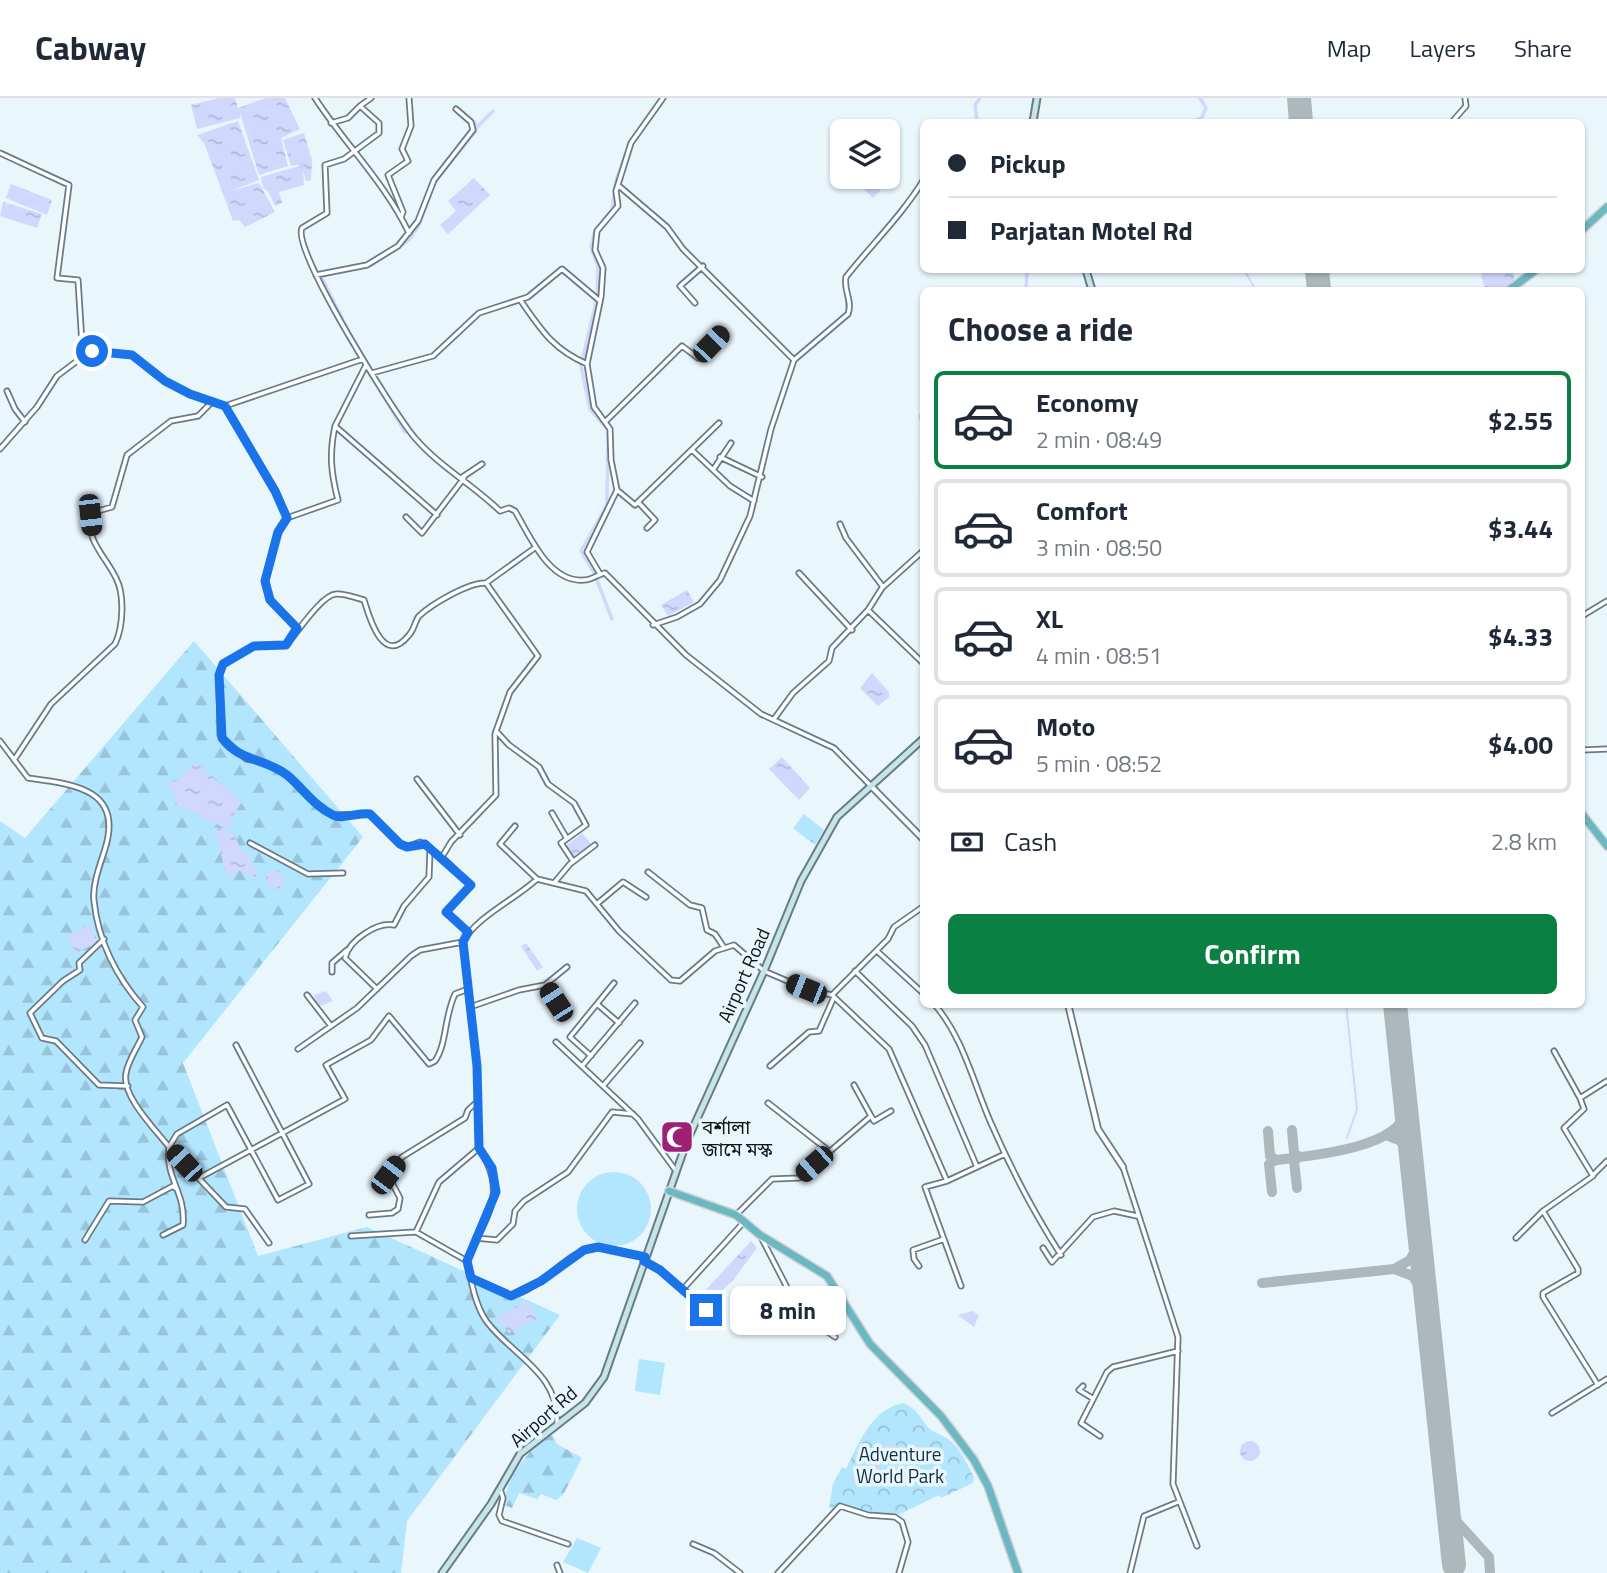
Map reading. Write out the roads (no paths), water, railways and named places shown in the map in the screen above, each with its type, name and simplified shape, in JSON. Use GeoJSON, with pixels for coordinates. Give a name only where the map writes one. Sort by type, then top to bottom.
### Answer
{"type":"FeatureCollection","features":[{"type":"Feature","properties":{"kind":"highway"},"geometry":{"type":"LineString","coordinates":[[1585,227],[1607,207]]}},
{"type":"Feature","properties":{"kind":"highway"},"geometry":{"type":"LineString","coordinates":[[1513,287],[1532,273]]}},
{"type":"Feature","properties":{"kind":"highway"},"geometry":{"type":"LineString","coordinates":[[1585,818],[1607,846]]}},
{"type":"Feature","properties":{"kind":"highway"},"geometry":{"type":"LineString","coordinates":[[669,1191],[736,1215],[760,1235],[821,1269],[870,1344],[956,1434],[974,1460],[988,1486],[1017,1573]]}},
{"type":"Feature","properties":{"kind":"main road"},"geometry":{"type":"LineString","coordinates":[[1034,119],[1037,98]]}},
{"type":"Feature","properties":{"kind":"main road","name":"Airport Road"},"geometry":{"type":"LineString","coordinates":[[669,1191],[705,1099],[764,971],[801,881],[827,831],[870,785],[920,741]]}},
{"type":"Feature","properties":{"kind":"main road","name":"Airport Rd"},"geometry":{"type":"LineString","coordinates":[[442,1573],[500,1489],[520,1454],[585,1403],[604,1377],[669,1191]]}},
{"type":"Feature","properties":{"kind":"street"},"geometry":{"type":"LineString","coordinates":[[315,98],[331,123],[372,171],[409,233]]}},
{"type":"Feature","properties":{"kind":"street"},"geometry":{"type":"LineString","coordinates":[[331,123],[348,118],[371,98]]}},
{"type":"Feature","properties":{"kind":"street"},"geometry":{"type":"LineString","coordinates":[[401,217],[403,212],[388,175],[408,162],[402,149],[411,126],[409,98]]}},
{"type":"Feature","properties":{"kind":"street"},"geometry":{"type":"LineString","coordinates":[[600,574],[587,552],[617,490],[611,460],[612,436],[606,421],[597,415],[594,407],[586,363],[603,268],[596,256],[595,241],[597,231],[618,206],[619,186],[631,143],[663,98]]}},
{"type":"Feature","properties":{"kind":"street"},"geometry":{"type":"LineString","coordinates":[[1454,119],[1465,106],[1465,98]]}},
{"type":"Feature","properties":{"kind":"street"},"geometry":{"type":"LineString","coordinates":[[360,106],[377,120],[379,133],[344,159],[325,164],[327,213],[299,233],[316,275],[366,365],[416,439],[448,471],[463,478],[499,511],[509,508],[516,511],[550,565],[568,578],[587,581],[605,573],[653,625],[761,714],[834,748],[920,836]]}},
{"type":"Feature","properties":{"kind":"street"},"geometry":{"type":"LineString","coordinates":[[316,275],[367,265],[398,246],[409,233],[418,221],[434,180],[473,130],[471,122],[456,109]]}},
{"type":"Feature","properties":{"kind":"street"},"geometry":{"type":"LineString","coordinates":[[0,153],[69,185],[57,278],[78,280],[82,344],[89,352]]}},
{"type":"Feature","properties":{"kind":"street"},"geometry":{"type":"LineString","coordinates":[[653,625],[677,617],[701,604],[720,580],[750,516],[762,477],[771,429],[794,360],[848,314],[851,304],[844,285],[846,277],[920,185]]}},
{"type":"Feature","properties":{"kind":"street"},"geometry":{"type":"LineString","coordinates":[[619,186],[667,227],[683,248],[794,360]]}},
{"type":"Feature","properties":{"kind":"street"},"geometry":{"type":"LineString","coordinates":[[695,303],[680,286],[703,266]]}},
{"type":"Feature","properties":{"kind":"street"},"geometry":{"type":"LineString","coordinates":[[372,373],[433,356],[479,313],[521,301],[562,269],[598,300]]}},
{"type":"Feature","properties":{"kind":"street"},"geometry":{"type":"LineString","coordinates":[[521,301],[550,335],[555,348],[586,363]]}},
{"type":"Feature","properties":{"kind":"street"},"geometry":{"type":"LineString","coordinates":[[606,421],[682,346],[698,358],[724,331]]}},
{"type":"Feature","properties":{"kind":"street"},"geometry":{"type":"LineString","coordinates":[[0,449],[25,422],[57,376],[89,352],[132,355],[165,381],[225,406],[363,359]]}},
{"type":"Feature","properties":{"kind":"street"},"geometry":{"type":"LineString","coordinates":[[297,628],[270,600],[265,581],[278,532],[287,518],[338,500],[330,458],[335,426],[366,365]]}},
{"type":"Feature","properties":{"kind":"street"},"geometry":{"type":"LineString","coordinates":[[7,391],[15,409],[25,422]]}},
{"type":"Feature","properties":{"kind":"street"},"geometry":{"type":"LineString","coordinates":[[14,760],[51,704],[115,644],[120,632],[120,593],[117,578],[93,543],[90,515],[94,510],[112,507],[127,456],[172,421],[198,416],[212,402]]}},
{"type":"Feature","properties":{"kind":"street"},"geometry":{"type":"LineString","coordinates":[[225,406],[275,491],[287,518]]}},
{"type":"Feature","properties":{"kind":"street"},"geometry":{"type":"LineString","coordinates":[[617,490],[635,505],[719,423]]}},
{"type":"Feature","properties":{"kind":"street"},"geometry":{"type":"LineString","coordinates":[[335,426],[437,515]]}},
{"type":"Feature","properties":{"kind":"street"},"geometry":{"type":"LineString","coordinates":[[713,470],[731,443]]}},
{"type":"Feature","properties":{"kind":"street"},"geometry":{"type":"LineString","coordinates":[[692,450],[713,470],[754,501]]}},
{"type":"Feature","properties":{"kind":"street"},"geometry":{"type":"LineString","coordinates":[[720,457],[762,477]]}},
{"type":"Feature","properties":{"kind":"street"},"geometry":{"type":"LineString","coordinates":[[406,517],[422,533],[463,478],[482,464]]}},
{"type":"Feature","properties":{"kind":"street"},"geometry":{"type":"LineString","coordinates":[[638,502],[656,520],[647,528]]}},
{"type":"Feature","properties":{"kind":"street"},"geometry":{"type":"LineString","coordinates":[[841,524],[846,538],[883,587]]}},
{"type":"Feature","properties":{"kind":"street"},"geometry":{"type":"LineString","coordinates":[[468,932],[446,912],[471,885],[442,857],[420,842],[407,847],[400,844],[370,814],[332,815],[309,798],[287,775],[264,762],[246,759],[222,738],[219,675],[223,664],[254,646],[286,645],[297,628],[331,595],[338,593],[364,600],[372,629],[387,643],[395,644],[410,634],[418,617],[465,587],[486,583],[537,547]]}},
{"type":"Feature","properties":{"kind":"street"},"geometry":{"type":"LineString","coordinates":[[774,719],[793,693],[829,661],[832,648],[852,630],[883,587],[920,554]]}},
{"type":"Feature","properties":{"kind":"street"},"geometry":{"type":"LineString","coordinates":[[799,573],[852,630]]}},
{"type":"Feature","properties":{"kind":"street"},"geometry":{"type":"LineString","coordinates":[[442,857],[498,792],[493,756],[496,731],[510,692],[538,656],[486,583]]}},
{"type":"Feature","properties":{"kind":"street"},"geometry":{"type":"LineString","coordinates":[[1585,614],[1607,601]]}},
{"type":"Feature","properties":{"kind":"street"},"geometry":{"type":"LineString","coordinates":[[868,610],[920,660]]}},
{"type":"Feature","properties":{"kind":"street"},"geometry":{"type":"LineString","coordinates":[[496,731],[539,767],[548,784],[574,803],[586,825],[566,837],[561,844],[573,861]]}},
{"type":"Feature","properties":{"kind":"street"},"geometry":{"type":"LineString","coordinates":[[0,741],[28,778],[80,787],[99,797],[105,806],[110,834],[93,900],[110,959],[128,990],[143,1007],[135,1020],[142,1037],[125,1074],[128,1086],[139,1111],[169,1147],[226,1207],[245,1209],[269,1243]]}},
{"type":"Feature","properties":{"kind":"street"},"geometry":{"type":"LineString","coordinates":[[1585,750],[1607,749]]}},
{"type":"Feature","properties":{"kind":"street"},"geometry":{"type":"LineString","coordinates":[[417,779],[460,835]]}},
{"type":"Feature","properties":{"kind":"street"},"geometry":{"type":"LineString","coordinates":[[552,813],[566,837]]}},
{"type":"Feature","properties":{"kind":"street"},"geometry":{"type":"LineString","coordinates":[[514,827],[500,844],[537,879],[586,891],[619,931],[671,979],[680,981],[689,976],[705,958],[724,947],[734,945],[764,971],[833,996],[889,1049],[947,1181]]}},
{"type":"Feature","properties":{"kind":"street"},"geometry":{"type":"LineString","coordinates":[[250,843],[308,874],[343,873]]}},
{"type":"Feature","properties":{"kind":"street"},"geometry":{"type":"LineString","coordinates":[[554,883],[573,861],[595,845]]}},
{"type":"Feature","properties":{"kind":"street"},"geometry":{"type":"LineString","coordinates":[[332,972],[332,962],[374,928],[394,925],[398,921],[404,906],[429,877],[430,849]]}},
{"type":"Feature","properties":{"kind":"street"},"geometry":{"type":"LineString","coordinates":[[648,872],[690,905],[702,908],[707,929],[715,934],[724,947]]}},
{"type":"Feature","properties":{"kind":"street"},"geometry":{"type":"LineString","coordinates":[[537,879],[518,897],[468,932],[463,942],[478,1101],[479,1148],[492,1168],[496,1192],[467,1261],[485,1320],[501,1338],[533,1364],[547,1385],[558,1410],[557,1426]]}},
{"type":"Feature","properties":{"kind":"street"},"geometry":{"type":"LineString","coordinates":[[598,903],[623,882],[646,897]]}},
{"type":"Feature","properties":{"kind":"street"},"geometry":{"type":"LineString","coordinates":[[770,1066],[809,1032],[819,1031],[833,996],[888,939],[894,927],[920,908]]}},
{"type":"Feature","properties":{"kind":"street"},"geometry":{"type":"LineString","coordinates":[[103,939],[79,963],[80,970],[63,981],[30,1013],[30,1018],[42,1038],[56,1041],[99,1085],[128,1086]]}},
{"type":"Feature","properties":{"kind":"street"},"geometry":{"type":"LineString","coordinates":[[298,1049],[377,990],[388,975],[421,950],[463,942]]}},
{"type":"Feature","properties":{"kind":"street"},"geometry":{"type":"LineString","coordinates":[[347,950],[345,958],[361,971],[377,990]]}},
{"type":"Feature","properties":{"kind":"street"},"geometry":{"type":"LineString","coordinates":[[876,950],[920,990]]}},
{"type":"Feature","properties":{"kind":"street"},"geometry":{"type":"LineString","coordinates":[[470,1007],[519,990],[545,985],[567,967]]}},
{"type":"Feature","properties":{"kind":"street"},"geometry":{"type":"LineString","coordinates":[[855,971],[912,1026],[925,1045],[977,1167]]}},
{"type":"Feature","properties":{"kind":"street"},"geometry":{"type":"LineString","coordinates":[[591,1056],[570,1037],[614,983]]}},
{"type":"Feature","properties":{"kind":"street"},"geometry":{"type":"LineString","coordinates":[[545,985],[558,1006],[562,1002]]}},
{"type":"Feature","properties":{"kind":"street"},"geometry":{"type":"LineString","coordinates":[[199,1178],[345,1098],[326,1065],[371,1040],[389,1016],[429,1064],[435,1061],[444,1042],[447,1010],[455,994],[468,989]]}},
{"type":"Feature","properties":{"kind":"street"},"geometry":{"type":"LineString","coordinates":[[307,995],[331,1026]]}},
{"type":"Feature","properties":{"kind":"street"},"geometry":{"type":"LineString","coordinates":[[582,1066],[635,1003]]}},
{"type":"Feature","properties":{"kind":"street"},"geometry":{"type":"LineString","coordinates":[[597,1004],[619,1023]]}},
{"type":"Feature","properties":{"kind":"street"},"geometry":{"type":"LineString","coordinates":[[936,1008],[959,1048],[1005,1154],[1061,1255]]}},
{"type":"Feature","properties":{"kind":"street"},"geometry":{"type":"LineString","coordinates":[[1069,1008],[1098,1129],[1123,1167],[1137,1216],[1172,1315],[1178,1351],[1173,1471],[1178,1502],[1197,1546]]}},
{"type":"Feature","properties":{"kind":"street"},"geometry":{"type":"LineString","coordinates":[[556,1042],[633,1114],[677,1173]]}},
{"type":"Feature","properties":{"kind":"street"},"geometry":{"type":"LineString","coordinates":[[603,1086],[640,1043]]}},
{"type":"Feature","properties":{"kind":"street"},"geometry":{"type":"LineString","coordinates":[[163,1235],[183,1224],[184,1210],[167,1165],[169,1147],[177,1134],[227,1105],[278,1199],[309,1184],[236,1045]]}},
{"type":"Feature","properties":{"kind":"street"},"geometry":{"type":"LineString","coordinates":[[1554,1051],[1584,1109],[1564,1128],[1594,1174]]}},
{"type":"Feature","properties":{"kind":"street"},"geometry":{"type":"LineString","coordinates":[[1580,1098],[1607,1081]]}},
{"type":"Feature","properties":{"kind":"street"},"geometry":{"type":"LineString","coordinates":[[854,1085],[874,1121],[891,1111]]}},
{"type":"Feature","properties":{"kind":"street"},"geometry":{"type":"LineString","coordinates":[[369,1215],[392,1213],[398,1209],[400,1198],[388,1175],[402,1157],[465,1118],[468,1110],[478,1101]]}},
{"type":"Feature","properties":{"kind":"street"},"geometry":{"type":"LineString","coordinates":[[768,1103],[829,1151]]}},
{"type":"Feature","properties":{"kind":"street"},"geometry":{"type":"LineString","coordinates":[[476,1238],[497,1240],[513,1224],[515,1211],[524,1201],[568,1172],[603,1119],[611,1112],[633,1114]]}},
{"type":"Feature","properties":{"kind":"street"},"geometry":{"type":"LineString","coordinates":[[736,1215],[772,1180],[799,1178],[871,1116]]}},
{"type":"Feature","properties":{"kind":"street"},"geometry":{"type":"LineString","coordinates":[[416,1232],[439,1182],[479,1148]]}},
{"type":"Feature","properties":{"kind":"street"},"geometry":{"type":"LineString","coordinates":[[961,1286],[925,1187],[947,1181],[1005,1154]]}},
{"type":"Feature","properties":{"kind":"street"},"geometry":{"type":"LineString","coordinates":[[1516,1238],[1543,1211],[1594,1174],[1607,1161]]}},
{"type":"Feature","properties":{"kind":"street"},"geometry":{"type":"LineString","coordinates":[[85,1240],[108,1201],[143,1202],[173,1186],[179,1193]]}},
{"type":"Feature","properties":{"kind":"street"},"geometry":{"type":"LineString","coordinates":[[1043,1248],[1052,1262],[1093,1217],[1115,1211],[1137,1216]]}},
{"type":"Feature","properties":{"kind":"street"},"geometry":{"type":"LineString","coordinates":[[1543,1211],[1578,1269],[1578,1273],[1543,1293],[1543,1297],[1598,1385]]}},
{"type":"Feature","properties":{"kind":"street"},"geometry":{"type":"LineString","coordinates":[[684,1289],[744,1221]]}},
{"type":"Feature","properties":{"kind":"street"},"geometry":{"type":"LineString","coordinates":[[351,1236],[416,1232],[467,1261]]}},
{"type":"Feature","properties":{"kind":"street"},"geometry":{"type":"LineString","coordinates":[[760,1235],[800,1308],[835,1338]]}},
{"type":"Feature","properties":{"kind":"street"},"geometry":{"type":"LineString","coordinates":[[919,1266],[914,1259],[913,1250],[944,1239]]}},
{"type":"Feature","properties":{"kind":"street"},"geometry":{"type":"LineString","coordinates":[[471,1278],[511,1296],[541,1281],[584,1250],[598,1247],[644,1259],[684,1289],[706,1310]]}},
{"type":"Feature","properties":{"kind":"street"},"geometry":{"type":"LineString","coordinates":[[790,1318],[800,1308]]}},
{"type":"Feature","properties":{"kind":"street"},"geometry":{"type":"LineString","coordinates":[[1100,1436],[1081,1423],[1092,1398],[1113,1367],[1178,1351]]}},
{"type":"Feature","properties":{"kind":"street"},"geometry":{"type":"LineString","coordinates":[[1552,1413],[1607,1378]]}},
{"type":"Feature","properties":{"kind":"street"},"geometry":{"type":"LineString","coordinates":[[1083,1386],[1079,1390],[1092,1398]]}},
{"type":"Feature","properties":{"kind":"street"},"geometry":{"type":"LineString","coordinates":[[500,1489],[503,1498],[499,1518],[568,1544]]}},
{"type":"Feature","properties":{"kind":"street"},"geometry":{"type":"LineString","coordinates":[[1130,1573],[1144,1516],[1178,1502]]}},
{"type":"Feature","properties":{"kind":"street"},"geometry":{"type":"LineString","coordinates":[[778,1573],[840,1506],[868,1516],[895,1517],[902,1522],[908,1542],[899,1573]]}},
{"type":"Feature","properties":{"kind":"street"},"geometry":{"type":"LineString","coordinates":[[693,1544],[714,1553],[740,1573]]}},
{"type":"Feature","properties":{"kind":"street"},"geometry":{"type":"LineString","coordinates":[[557,1565],[560,1573]]}},
{"type":"Feature","properties":{"kind":"water"},"geometry":{"type":"Polygon","coordinates":[[[219,98],[235,98],[238,108],[266,98],[285,98],[300,129],[281,138],[288,166],[259,175],[240,113],[240,118],[197,129],[191,105],[219,98]]]}},
{"type":"Feature","properties":{"kind":"water"},"geometry":{"type":"Polygon","coordinates":[[[238,121],[259,180],[228,192],[259,183],[275,212],[245,227],[239,220],[233,221],[204,143],[197,135],[238,121]]]}},
{"type":"Feature","properties":{"kind":"water"},"geometry":{"type":"Polygon","coordinates":[[[304,133],[312,160],[311,180],[306,181],[303,170],[304,185],[279,192],[282,203],[275,206],[268,191],[263,188],[261,177],[306,164],[291,166],[283,140],[304,133]]]}},
{"type":"Feature","properties":{"kind":"water"},"geometry":{"type":"Polygon","coordinates":[[[474,178],[490,195],[448,234],[440,225],[456,211],[448,201],[474,178]]]}},
{"type":"Feature","properties":{"kind":"water"},"geometry":{"type":"Polygon","coordinates":[[[11,184],[52,200],[47,215],[6,198],[11,184]]]}},
{"type":"Feature","properties":{"kind":"water"},"geometry":{"type":"Polygon","coordinates":[[[864,189],[881,190],[873,198],[864,189]]]}},
{"type":"Feature","properties":{"kind":"water"},"geometry":{"type":"Polygon","coordinates":[[[3,202],[42,214],[37,228],[0,216],[3,202]]]}},
{"type":"Feature","properties":{"kind":"water"},"geometry":{"type":"Polygon","coordinates":[[[1482,273],[1514,273],[1514,281],[1508,287],[1485,287],[1482,273]]]}},
{"type":"Feature","properties":{"kind":"water"},"geometry":{"type":"Polygon","coordinates":[[[687,590],[694,602],[668,616],[661,605],[687,590]]]}},
{"type":"Feature","properties":{"kind":"water"},"geometry":{"type":"Polygon","coordinates":[[[872,673],[889,692],[889,697],[878,706],[860,688],[872,673]]]}},
{"type":"Feature","properties":{"kind":"water"},"geometry":{"type":"Polygon","coordinates":[[[782,757],[810,788],[799,800],[769,769],[782,757]]]}},
{"type":"Feature","properties":{"kind":"water"},"geometry":{"type":"Polygon","coordinates":[[[196,762],[242,802],[231,819],[233,824],[227,829],[175,804],[175,793],[165,785],[179,778],[196,762]]]}},
{"type":"Feature","properties":{"kind":"water"},"geometry":{"type":"Polygon","coordinates":[[[219,828],[233,833],[242,851],[251,856],[251,864],[257,870],[256,877],[239,870],[227,878],[215,831],[219,828]]]}},
{"type":"Feature","properties":{"kind":"water"},"geometry":{"type":"Polygon","coordinates":[[[582,833],[591,844],[572,857],[566,846],[582,833]]]}},
{"type":"Feature","properties":{"kind":"water"},"geometry":{"type":"Polygon","coordinates":[[[271,871],[279,871],[284,880],[282,887],[271,889],[266,884],[266,876],[271,871]]]}},
{"type":"Feature","properties":{"kind":"water"},"geometry":{"type":"Polygon","coordinates":[[[90,924],[98,942],[76,953],[67,937],[90,924]]]}},
{"type":"Feature","properties":{"kind":"water"},"geometry":{"type":"Polygon","coordinates":[[[526,943],[543,967],[537,971],[521,946],[526,943]]]}},
{"type":"Feature","properties":{"kind":"water"},"geometry":{"type":"Polygon","coordinates":[[[326,991],[333,1001],[318,1007],[314,995],[326,991]]]}},
{"type":"Feature","properties":{"kind":"water"},"geometry":{"type":"Polygon","coordinates":[[[751,1241],[757,1248],[734,1279],[708,1305],[700,1296],[751,1241]]]}},
{"type":"Feature","properties":{"kind":"water"},"geometry":{"type":"Polygon","coordinates":[[[527,1301],[538,1318],[509,1333],[496,1317],[527,1301]]]}},
{"type":"Feature","properties":{"kind":"water"},"geometry":{"type":"Polygon","coordinates":[[[972,1311],[979,1315],[974,1327],[958,1315],[972,1311]]]}},
{"type":"Feature","properties":{"kind":"water"},"geometry":{"type":"Polygon","coordinates":[[[1250,1441],[1257,1444],[1260,1451],[1257,1458],[1250,1461],[1243,1458],[1240,1451],[1243,1444],[1250,1441]]]}},
{"type":"Feature","properties":{"kind":"water"},"geometry":{"type":"Polygon","coordinates":[[[885,1444],[903,1446],[887,1452],[877,1476],[854,1484],[853,1479],[869,1476],[885,1444]]]}},
{"type":"Feature","properties":{"kind":"waterway"},"geometry":{"type":"LineString","coordinates":[[977,119],[975,105],[980,98]]}},
{"type":"Feature","properties":{"kind":"waterway"},"geometry":{"type":"LineString","coordinates":[[1199,119],[1206,108],[1200,98]]}},
{"type":"Feature","properties":{"kind":"waterway"},"geometry":{"type":"LineString","coordinates":[[476,128],[493,111]]}},
{"type":"Feature","properties":{"kind":"waterway"},"geometry":{"type":"LineString","coordinates":[[355,344],[321,276],[372,265],[410,239],[419,225],[435,182],[476,131],[475,122]]}},
{"type":"Feature","properties":{"kind":"waterway"},"geometry":{"type":"LineString","coordinates":[[595,574],[581,551],[607,505],[608,430],[590,409],[581,366],[597,298],[598,266],[591,247],[595,230],[612,209],[616,180],[626,153]]}},
{"type":"Feature","properties":{"kind":"waterway"},"geometry":{"type":"LineString","coordinates":[[1026,287],[1027,273]]}},
{"type":"Feature","properties":{"kind":"waterway"},"geometry":{"type":"LineString","coordinates":[[1246,273],[1254,287]]}},
{"type":"Feature","properties":{"kind":"waterway"},"geometry":{"type":"LineString","coordinates":[[366,368],[405,432]]}},
{"type":"Feature","properties":{"kind":"waterway"},"geometry":{"type":"LineString","coordinates":[[596,578],[612,619]]}},
{"type":"Feature","properties":{"kind":"waterway"},"geometry":{"type":"LineString","coordinates":[[1346,1008],[1357,1109],[1347,1138]]}},
{"type":"Feature","properties":{"kind":"place","name":"বর্শালা জামে মস্ক"},"geometry":{"type":"Point","coordinates":[677,1137]}},
{"type":"Feature","properties":{"kind":"park label","name":"Adventure World Park"},"geometry":{"type":"Point","coordinates":[900,1464]}}]}
